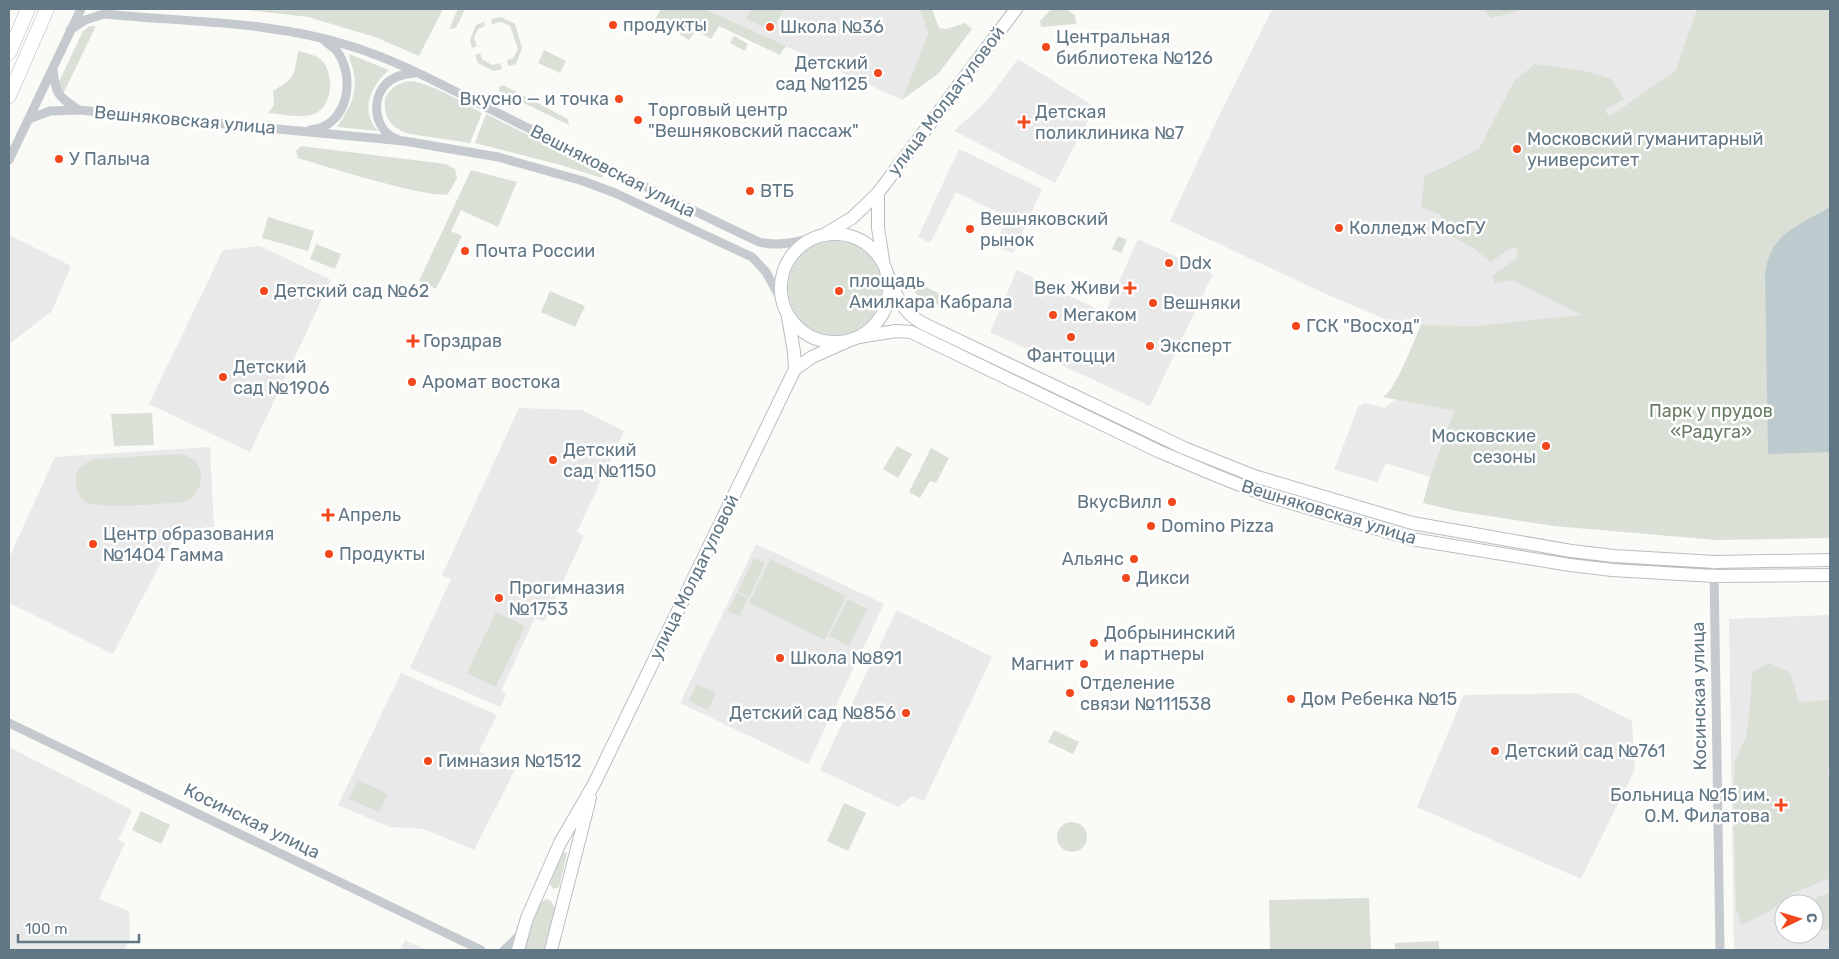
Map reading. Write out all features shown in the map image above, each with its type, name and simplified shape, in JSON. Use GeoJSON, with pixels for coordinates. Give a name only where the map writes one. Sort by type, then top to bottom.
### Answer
{"type":"FeatureCollection","features":[{"type":"Feature","properties":{"kind":"main road"},"geometry":{"type":"LineString","coordinates":[[9,53],[28,9]]}},
{"type":"Feature","properties":{"kind":"main road"},"geometry":{"type":"LineString","coordinates":[[9,96],[47,9]]}},
{"type":"Feature","properties":{"kind":"main road","name":"улица Молдагуловой"},"geometry":{"type":"LineString","coordinates":[[820,236],[852,218],[878,193],[1016,9]]}},
{"type":"Feature","properties":{"kind":"main road","name":"улица Молдагуловой"},"geometry":{"type":"LineString","coordinates":[[878,193],[878,228],[885,268]]}},
{"type":"Feature","properties":{"kind":"main road"},"geometry":{"type":"LineString","coordinates":[[844,234],[856,238],[878,254],[885,268],[888,294],[882,315],[875,324],[854,339],[830,342],[815,338],[803,332],[785,308],[781,287],[784,269],[790,257],[800,246],[820,236],[844,234]]}},
{"type":"Feature","properties":{"kind":"main road","name":"Вешняковская улица"},"geometry":{"type":"LineString","coordinates":[[885,268],[902,306],[916,320],[1150,432],[1254,476],[1303,492],[1412,523],[1571,551],[1715,562],[1830,560]]}},
{"type":"Feature","properties":{"kind":"main road","name":"улица Молдагуловой"},"geometry":{"type":"LineString","coordinates":[[518,950],[522,930],[561,841],[594,784],[794,369],[794,352],[785,308]]}},
{"type":"Feature","properties":{"kind":"main road","name":"Вешняковская улица"},"geometry":{"type":"LineString","coordinates":[[854,339],[896,331],[911,332],[1206,472],[1265,495],[1411,538],[1570,565],[1662,574],[1714,576],[1830,575]]}},
{"type":"Feature","properties":{"kind":"main road","name":"улица Молдагуловой"},"geometry":{"type":"LineString","coordinates":[[794,369],[812,356],[854,339]]}},
{"type":"Feature","properties":{"kind":"main road","name":"улица Молдагуловой"},"geometry":{"type":"LineString","coordinates":[[551,950],[594,784]]}},
{"type":"Feature","properties":{"kind":"main road"},"geometry":{"type":"LineString","coordinates":[[561,841],[570,840],[576,844],[577,848]]}},
{"type":"Feature","properties":{"kind":"street"},"geometry":{"type":"LineString","coordinates":[[9,160],[53,70],[80,9]]}},
{"type":"Feature","properties":{"kind":"street","name":"Вешняковская улица"},"geometry":{"type":"LineString","coordinates":[[70,30],[85,20],[103,12],[254,26],[322,38],[361,50],[416,73],[670,201],[759,242],[787,243],[820,236]]}},
{"type":"Feature","properties":{"kind":"street","name":"Вешняковская улица"},"geometry":{"type":"LineString","coordinates":[[290,130],[316,129],[326,126],[336,119],[342,108],[347,84],[345,70],[336,50],[322,38]]}},
{"type":"Feature","properties":{"kind":"street","name":"Вешняковская улица"},"geometry":{"type":"LineString","coordinates":[[53,70],[55,88],[58,94],[79,110]]}},
{"type":"Feature","properties":{"kind":"street","name":"Вешняковская улица"},"geometry":{"type":"LineString","coordinates":[[404,141],[394,138],[384,131],[377,110],[378,96],[385,85],[395,77],[416,73]]}},
{"type":"Feature","properties":{"kind":"street","name":"Вешняковская улица"},"geometry":{"type":"LineString","coordinates":[[29,119],[50,111],[79,110],[404,141],[498,157],[583,181],[615,193],[752,257],[766,272],[785,308]]}},
{"type":"Feature","properties":{"kind":"street"},"geometry":{"type":"LineString","coordinates":[[1144,444],[1154,441],[1154,436],[1150,432]]}},
{"type":"Feature","properties":{"kind":"street"},"geometry":{"type":"LineString","coordinates":[[1206,472],[1202,468],[1203,462],[1207,459],[1212,459]]}},
{"type":"Feature","properties":{"kind":"street"},"geometry":{"type":"LineString","coordinates":[[1662,574],[1668,572],[1670,567],[1668,562],[1663,559]]}},
{"type":"Feature","properties":{"kind":"street","name":"Косинская улица"},"geometry":{"type":"LineString","coordinates":[[1715,562],[1720,950]]}},
{"type":"Feature","properties":{"kind":"street","name":"Косинская улица"},"geometry":{"type":"LineString","coordinates":[[9,723],[481,950]]}},
{"type":"Feature","properties":{"kind":"street"},"geometry":{"type":"LineString","coordinates":[[504,950],[514,942],[522,930]]}},
{"type":"Feature","properties":{"kind":"shaded area","name":"Детский сад №1125"},"geometry":{"type":"Polygon","coordinates":[[[705,9],[920,9],[928,34],[902,100],[705,9]]]}},
{"type":"Feature","properties":{"kind":"shaded area","name":"Московский гуманитарный университет"},"geometry":{"type":"Polygon","coordinates":[[[1272,9],[1830,9],[1742,302],[1476,326],[1399,325],[1326,294],[1170,221],[1272,9]]]}},
{"type":"Feature","properties":{"kind":"shaded area","name":"Детская поликлиника №7"},"geometry":{"type":"Polygon","coordinates":[[[1018,59],[1095,107],[1055,183],[954,131],[985,103],[1018,59]]]}},
{"type":"Feature","properties":{"kind":"shaded area"},"geometry":{"type":"Polygon","coordinates":[[[959,149],[1042,189],[1013,253],[1002,249],[1004,245],[997,241],[1008,217],[956,192],[930,243],[918,237],[959,149]]]}},
{"type":"Feature","properties":{"kind":"shaded area"},"geometry":{"type":"Polygon","coordinates":[[[1830,207],[1830,452],[1768,454],[1765,275],[1768,261],[1772,249],[1787,232],[1830,207]]]}},
{"type":"Feature","properties":{"kind":"shaded area"},"geometry":{"type":"Polygon","coordinates":[[[9,235],[71,266],[52,311],[9,344],[9,235]]]}},
{"type":"Feature","properties":{"kind":"shaded area"},"geometry":{"type":"Polygon","coordinates":[[[1138,239],[1213,274],[1150,406],[990,332],[1017,270],[1105,313],[1138,239]]]}},
{"type":"Feature","properties":{"kind":"shaded area","name":"Детский сад №1906"},"geometry":{"type":"Polygon","coordinates":[[[260,246],[331,280],[250,452],[149,404],[223,250],[260,246]]]}},
{"type":"Feature","properties":{"kind":"shaded area"},"geometry":{"type":"Polygon","coordinates":[[[1396,399],[1454,411],[1430,477],[1386,463],[1377,482],[1334,470],[1358,407],[1365,403],[1385,408],[1396,399]]]}},
{"type":"Feature","properties":{"kind":"shaded area","name":"Прогимназия №1753"},"geometry":{"type":"Polygon","coordinates":[[[519,408],[582,410],[624,431],[577,532],[584,536],[544,622],[535,618],[501,691],[506,694],[501,707],[410,668],[451,579],[442,575],[519,408]]]}},
{"type":"Feature","properties":{"kind":"shaded area","name":"Центр образования №1404 Гамма"},"geometry":{"type":"Polygon","coordinates":[[[210,447],[214,527],[178,530],[113,654],[9,603],[9,558],[55,457],[210,447]]]}},
{"type":"Feature","properties":{"kind":"shaded area","name":"Школа №891"},"geometry":{"type":"Polygon","coordinates":[[[756,544],[884,604],[808,764],[680,703],[756,544]]]}},
{"type":"Feature","properties":{"kind":"shaded area","name":"Детский сад №856"},"geometry":{"type":"Polygon","coordinates":[[[897,610],[992,657],[924,801],[912,796],[898,807],[820,770],[897,610]]]}},
{"type":"Feature","properties":{"kind":"shaded area","name":"Больница №15 им. О.М. Филатова"},"geometry":{"type":"Polygon","coordinates":[[[1830,615],[1830,950],[1734,950],[1729,619],[1830,615]]]}},
{"type":"Feature","properties":{"kind":"shaded area","name":"Гимназия №1512"},"geometry":{"type":"Polygon","coordinates":[[[401,673],[497,715],[479,751],[515,770],[474,850],[424,829],[390,827],[338,805],[401,673]]]}},
{"type":"Feature","properties":{"kind":"shaded area"},"geometry":{"type":"Polygon","coordinates":[[[1576,693],[1632,721],[1635,769],[1581,879],[1417,807],[1464,695],[1576,693]]]}},
{"type":"Feature","properties":{"kind":"shaded area"},"geometry":{"type":"Polygon","coordinates":[[[9,747],[132,810],[118,840],[125,843],[99,899],[129,911],[130,938],[125,950],[9,950],[9,747]]]}},
{"type":"Feature","properties":{"kind":"shaded area"},"geometry":{"type":"Polygon","coordinates":[[[405,940],[426,950],[400,950],[405,940]]]}},
{"type":"Feature","properties":{"kind":"green space"},"geometry":{"type":"Polygon","coordinates":[[[240,9],[443,9],[419,56],[375,37],[308,17],[240,9]]]}},
{"type":"Feature","properties":{"kind":"green space"},"geometry":{"type":"Polygon","coordinates":[[[458,9],[465,9],[456,28],[449,29],[458,9]]]}},
{"type":"Feature","properties":{"kind":"green space"},"geometry":{"type":"Polygon","coordinates":[[[661,9],[705,9],[786,46],[780,55],[719,26],[711,39],[696,30],[689,40],[655,19],[661,9]]]}},
{"type":"Feature","properties":{"kind":"green space"},"geometry":{"type":"Polygon","coordinates":[[[751,9],[783,9],[773,31],[746,19],[751,9]]]}},
{"type":"Feature","properties":{"kind":"green space"},"geometry":{"type":"Polygon","coordinates":[[[920,9],[932,9],[939,28],[946,29],[965,23],[972,29],[939,73],[902,100],[928,34],[920,9]]]}},
{"type":"Feature","properties":{"kind":"green space"},"geometry":{"type":"Polygon","coordinates":[[[1051,9],[1070,9],[1069,12],[1075,15],[1076,24],[1041,27],[1040,21],[1051,9]]]}},
{"type":"Feature","properties":{"kind":"green space"},"geometry":{"type":"Polygon","coordinates":[[[1485,9],[1519,9],[1518,11],[1491,18],[1485,9]]]}},
{"type":"Feature","properties":{"kind":"green space","name":"Парк у прудов «Радуга»"},"geometry":{"type":"Polygon","coordinates":[[[1697,9],[1830,9],[1830,538],[1716,540],[1554,526],[1456,511],[1423,503],[1430,477],[1454,411],[1383,397],[1399,375],[1421,325],[1476,326],[1582,315],[1512,280],[1495,283],[1492,276],[1517,258],[1518,250],[1512,247],[1491,262],[1473,248],[1441,230],[1441,215],[1421,207],[1425,175],[1479,149],[1514,81],[1535,64],[1584,71],[1611,79],[1624,99],[1605,110],[1609,117],[1676,70],[1697,9]]]}},
{"type":"Feature","properties":{"kind":"green space"},"geometry":{"type":"Polygon","coordinates":[[[501,17],[515,24],[522,48],[516,64],[508,66],[507,60],[513,58],[518,49],[510,26],[501,22],[492,24],[491,19],[501,17]]]}},
{"type":"Feature","properties":{"kind":"green space"},"geometry":{"type":"Polygon","coordinates":[[[484,22],[485,26],[478,29],[474,38],[477,46],[472,48],[470,40],[476,25],[484,22]]]}},
{"type":"Feature","properties":{"kind":"green space"},"geometry":{"type":"Polygon","coordinates":[[[90,26],[96,26],[63,94],[59,82],[83,31],[90,26]]]}},
{"type":"Feature","properties":{"kind":"green space"},"geometry":{"type":"Polygon","coordinates":[[[734,36],[748,44],[745,51],[730,43],[734,36]]]}},
{"type":"Feature","properties":{"kind":"green space"},"geometry":{"type":"Polygon","coordinates":[[[544,50],[566,61],[560,73],[538,63],[544,50]]]}},
{"type":"Feature","properties":{"kind":"green space"},"geometry":{"type":"Polygon","coordinates":[[[298,51],[315,56],[325,65],[330,81],[328,99],[318,112],[311,115],[295,116],[268,113],[274,105],[273,91],[286,83],[292,76],[296,66],[298,51]]]}},
{"type":"Feature","properties":{"kind":"green space"},"geometry":{"type":"Polygon","coordinates":[[[480,53],[482,59],[492,65],[500,63],[502,69],[493,71],[478,63],[475,55],[480,53]]]}},
{"type":"Feature","properties":{"kind":"green space"},"geometry":{"type":"Polygon","coordinates":[[[349,54],[389,70],[377,83],[368,107],[372,123],[378,131],[337,127],[345,115],[355,88],[354,73],[349,54]]]}},
{"type":"Feature","properties":{"kind":"green space"},"geometry":{"type":"Polygon","coordinates":[[[412,81],[439,90],[482,113],[470,143],[410,134],[403,132],[393,125],[385,111],[385,98],[396,86],[412,81]]]}},
{"type":"Feature","properties":{"kind":"green space"},"geometry":{"type":"Polygon","coordinates":[[[503,85],[568,119],[569,125],[499,91],[499,87],[503,85]]]}},
{"type":"Feature","properties":{"kind":"green space"},"geometry":{"type":"Polygon","coordinates":[[[486,114],[605,173],[602,178],[557,164],[475,143],[486,114]]]}},
{"type":"Feature","properties":{"kind":"green space"},"geometry":{"type":"Polygon","coordinates":[[[301,146],[446,164],[455,169],[457,178],[448,194],[421,192],[298,158],[296,151],[301,146]]]}},
{"type":"Feature","properties":{"kind":"green space"},"geometry":{"type":"Polygon","coordinates":[[[471,170],[517,182],[498,227],[461,210],[451,231],[462,236],[436,289],[419,281],[471,170]]]}},
{"type":"Feature","properties":{"kind":"green space"},"geometry":{"type":"Polygon","coordinates":[[[268,217],[314,231],[308,251],[262,238],[268,217]]]}},
{"type":"Feature","properties":{"kind":"green space"},"geometry":{"type":"Polygon","coordinates":[[[1118,236],[1127,240],[1121,253],[1112,249],[1118,236]]]}},
{"type":"Feature","properties":{"kind":"green space"},"geometry":{"type":"Polygon","coordinates":[[[835,241],[853,245],[868,255],[878,270],[882,288],[878,306],[868,321],[853,331],[835,335],[817,331],[802,321],[792,306],[788,288],[792,270],[802,255],[817,245],[835,241]]]}},
{"type":"Feature","properties":{"kind":"green space"},"geometry":{"type":"Polygon","coordinates":[[[316,244],[341,254],[335,269],[310,259],[316,244]]]}},
{"type":"Feature","properties":{"kind":"green space"},"geometry":{"type":"Polygon","coordinates":[[[909,279],[953,300],[950,306],[938,305],[919,296],[913,291],[909,279]]]}},
{"type":"Feature","properties":{"kind":"green space"},"geometry":{"type":"Polygon","coordinates":[[[550,291],[585,306],[575,327],[541,312],[550,291]]]}},
{"type":"Feature","properties":{"kind":"green space"},"geometry":{"type":"Polygon","coordinates":[[[152,413],[154,445],[114,446],[111,414],[152,413]]]}},
{"type":"Feature","properties":{"kind":"green space"},"geometry":{"type":"Polygon","coordinates":[[[897,446],[912,454],[898,478],[883,469],[897,446]]]}},
{"type":"Feature","properties":{"kind":"green space"},"geometry":{"type":"Polygon","coordinates":[[[931,448],[949,458],[936,483],[930,481],[920,498],[909,492],[931,448]]]}},
{"type":"Feature","properties":{"kind":"green space"},"geometry":{"type":"Polygon","coordinates":[[[180,454],[189,457],[195,462],[201,476],[197,491],[184,502],[106,506],[86,502],[78,492],[76,481],[78,470],[83,465],[97,459],[180,454]]]}},
{"type":"Feature","properties":{"kind":"green space"},"geometry":{"type":"Polygon","coordinates":[[[754,558],[765,563],[749,597],[738,591],[754,558]]]}},
{"type":"Feature","properties":{"kind":"green space"},"geometry":{"type":"Polygon","coordinates":[[[770,559],[846,596],[825,640],[749,603],[770,559]]]}},
{"type":"Feature","properties":{"kind":"green space"},"geometry":{"type":"Polygon","coordinates":[[[737,593],[748,598],[740,616],[728,611],[737,593]]]}},
{"type":"Feature","properties":{"kind":"green space"},"geometry":{"type":"Polygon","coordinates":[[[848,599],[867,609],[849,646],[829,636],[848,599]]]}},
{"type":"Feature","properties":{"kind":"green space"},"geometry":{"type":"Polygon","coordinates":[[[496,612],[525,626],[496,687],[467,673],[496,612]]]}},
{"type":"Feature","properties":{"kind":"green space","name":"Больница №15 им. О.М. Филатова"},"geometry":{"type":"Polygon","coordinates":[[[1769,663],[1790,672],[1799,702],[1830,700],[1830,764],[1827,772],[1830,780],[1830,878],[1791,894],[1774,894],[1774,908],[1741,925],[1736,908],[1733,796],[1735,761],[1746,737],[1752,672],[1769,663]]]}},
{"type":"Feature","properties":{"kind":"green space"},"geometry":{"type":"Polygon","coordinates":[[[697,684],[716,693],[708,710],[689,701],[697,684]]]}},
{"type":"Feature","properties":{"kind":"green space"},"geometry":{"type":"Polygon","coordinates":[[[1054,730],[1079,742],[1073,754],[1048,742],[1054,730]]]}},
{"type":"Feature","properties":{"kind":"green space"},"geometry":{"type":"Polygon","coordinates":[[[358,780],[388,794],[379,812],[349,799],[358,780]]]}},
{"type":"Feature","properties":{"kind":"green space"},"geometry":{"type":"Polygon","coordinates":[[[844,803],[866,813],[848,851],[827,841],[844,803]]]}},
{"type":"Feature","properties":{"kind":"green space"},"geometry":{"type":"Polygon","coordinates":[[[141,811],[170,825],[161,844],[132,830],[141,811]]]}},
{"type":"Feature","properties":{"kind":"green space"},"geometry":{"type":"Polygon","coordinates":[[[1072,822],[1083,826],[1087,837],[1083,848],[1072,852],[1061,848],[1057,837],[1061,826],[1072,822]]]}},
{"type":"Feature","properties":{"kind":"green space"},"geometry":{"type":"Polygon","coordinates":[[[566,852],[559,887],[553,889],[550,884],[562,853],[566,852]]]}},
{"type":"Feature","properties":{"kind":"green space"},"geometry":{"type":"Polygon","coordinates":[[[1830,893],[1830,930],[1824,930],[1824,895],[1830,893]]]}},
{"type":"Feature","properties":{"kind":"green space"},"geometry":{"type":"Polygon","coordinates":[[[1369,898],[1371,950],[1270,950],[1269,900],[1369,898]]]}},
{"type":"Feature","properties":{"kind":"green space"},"geometry":{"type":"Polygon","coordinates":[[[546,899],[551,901],[555,908],[544,950],[527,950],[523,948],[538,904],[546,899]]]}},
{"type":"Feature","properties":{"kind":"green space"},"geometry":{"type":"Polygon","coordinates":[[[1439,941],[1439,950],[1395,950],[1395,943],[1439,941]]]}},
{"type":"Feature","properties":{"kind":"place","name":"продукты"},"geometry":{"type":"Point","coordinates":[613,25]}},
{"type":"Feature","properties":{"kind":"place","name":"Школа №36"},"geometry":{"type":"Point","coordinates":[770,27]}},
{"type":"Feature","properties":{"kind":"place","name":"Центральная библиотека №126"},"geometry":{"type":"Point","coordinates":[1046,47]}},
{"type":"Feature","properties":{"kind":"place","name":"Детский сад №1125"},"geometry":{"type":"Point","coordinates":[878,73]}},
{"type":"Feature","properties":{"kind":"place","name":"Вкусно — и точка"},"geometry":{"type":"Point","coordinates":[619,99]}},
{"type":"Feature","properties":{"kind":"place","name":"Торговый центр \"Вешняковский пассаж\""},"geometry":{"type":"Point","coordinates":[638,120]}},
{"type":"Feature","properties":{"kind":"place","name":"Детская поликлиника №7"},"geometry":{"type":"Point","coordinates":[1024,122]}},
{"type":"Feature","properties":{"kind":"place","name":"Московский гуманитарный университет"},"geometry":{"type":"Point","coordinates":[1517,149]}},
{"type":"Feature","properties":{"kind":"place","name":"У Палыча"},"geometry":{"type":"Point","coordinates":[59,159]}},
{"type":"Feature","properties":{"kind":"place","name":"ВТБ"},"geometry":{"type":"Point","coordinates":[750,191]}},
{"type":"Feature","properties":{"kind":"place","name":"Колледж МосГУ"},"geometry":{"type":"Point","coordinates":[1339,228]}},
{"type":"Feature","properties":{"kind":"place","name":"Вешняковский рынок"},"geometry":{"type":"Point","coordinates":[970,229]}},
{"type":"Feature","properties":{"kind":"place","name":"Почта России"},"geometry":{"type":"Point","coordinates":[465,251]}},
{"type":"Feature","properties":{"kind":"place","name":"Ddx"},"geometry":{"type":"Point","coordinates":[1169,263]}},
{"type":"Feature","properties":{"kind":"place","name":"Век Живи"},"geometry":{"type":"Point","coordinates":[1130,288]}},
{"type":"Feature","properties":{"kind":"place","name":"Детский сад №62"},"geometry":{"type":"Point","coordinates":[264,291]}},
{"type":"Feature","properties":{"kind":"place","name":"площадь Амилкара Кабрала"},"geometry":{"type":"Point","coordinates":[839,291]}},
{"type":"Feature","properties":{"kind":"place","name":"Вешняки"},"geometry":{"type":"Point","coordinates":[1153,303]}},
{"type":"Feature","properties":{"kind":"place","name":"Мегаком"},"geometry":{"type":"Point","coordinates":[1053,315]}},
{"type":"Feature","properties":{"kind":"place","name":"ГСК \"Восход\""},"geometry":{"type":"Point","coordinates":[1296,326]}},
{"type":"Feature","properties":{"kind":"place","name":"Фантоцци"},"geometry":{"type":"Point","coordinates":[1071,337]}},
{"type":"Feature","properties":{"kind":"place","name":"Горздрав"},"geometry":{"type":"Point","coordinates":[413,341]}},
{"type":"Feature","properties":{"kind":"place","name":"Эксперт"},"geometry":{"type":"Point","coordinates":[1150,346]}},
{"type":"Feature","properties":{"kind":"place","name":"Детский сад №1906"},"geometry":{"type":"Point","coordinates":[223,377]}},
{"type":"Feature","properties":{"kind":"place","name":"Аромат востока"},"geometry":{"type":"Point","coordinates":[412,382]}},
{"type":"Feature","properties":{"kind":"place","name":"Московские сезоны"},"geometry":{"type":"Point","coordinates":[1546,446]}},
{"type":"Feature","properties":{"kind":"place","name":"Детский сад №1150"},"geometry":{"type":"Point","coordinates":[553,460]}},
{"type":"Feature","properties":{"kind":"place","name":"ВкусВилл"},"geometry":{"type":"Point","coordinates":[1172,502]}},
{"type":"Feature","properties":{"kind":"place","name":"Апрель"},"geometry":{"type":"Point","coordinates":[328,515]}},
{"type":"Feature","properties":{"kind":"place","name":"Domino Pizza"},"geometry":{"type":"Point","coordinates":[1151,526]}},
{"type":"Feature","properties":{"kind":"place","name":"Центр образования №1404 Гамма"},"geometry":{"type":"Point","coordinates":[93,544]}},
{"type":"Feature","properties":{"kind":"place","name":"Продукты"},"geometry":{"type":"Point","coordinates":[329,554]}},
{"type":"Feature","properties":{"kind":"place","name":"Альянс"},"geometry":{"type":"Point","coordinates":[1134,559]}},
{"type":"Feature","properties":{"kind":"place","name":"Дикси"},"geometry":{"type":"Point","coordinates":[1126,578]}},
{"type":"Feature","properties":{"kind":"place","name":"Прогимназия №1753"},"geometry":{"type":"Point","coordinates":[499,598]}},
{"type":"Feature","properties":{"kind":"place","name":"Добрынинский и партнеры"},"geometry":{"type":"Point","coordinates":[1094,643]}},
{"type":"Feature","properties":{"kind":"place","name":"Школа №891"},"geometry":{"type":"Point","coordinates":[780,658]}},
{"type":"Feature","properties":{"kind":"place","name":"Магнит"},"geometry":{"type":"Point","coordinates":[1084,664]}},
{"type":"Feature","properties":{"kind":"place","name":"Отделение связи №111538"},"geometry":{"type":"Point","coordinates":[1070,693]}},
{"type":"Feature","properties":{"kind":"place","name":"Дом Ребенка №15"},"geometry":{"type":"Point","coordinates":[1291,699]}},
{"type":"Feature","properties":{"kind":"place","name":"Детский сад №856"},"geometry":{"type":"Point","coordinates":[906,713]}},
{"type":"Feature","properties":{"kind":"place","name":"Детский сад №761"},"geometry":{"type":"Point","coordinates":[1495,751]}},
{"type":"Feature","properties":{"kind":"place","name":"Гимназия №1512"},"geometry":{"type":"Point","coordinates":[428,761]}},
{"type":"Feature","properties":{"kind":"place","name":"Больница №15 им. О.М. Филатова"},"geometry":{"type":"Point","coordinates":[1781,805]}}]}
